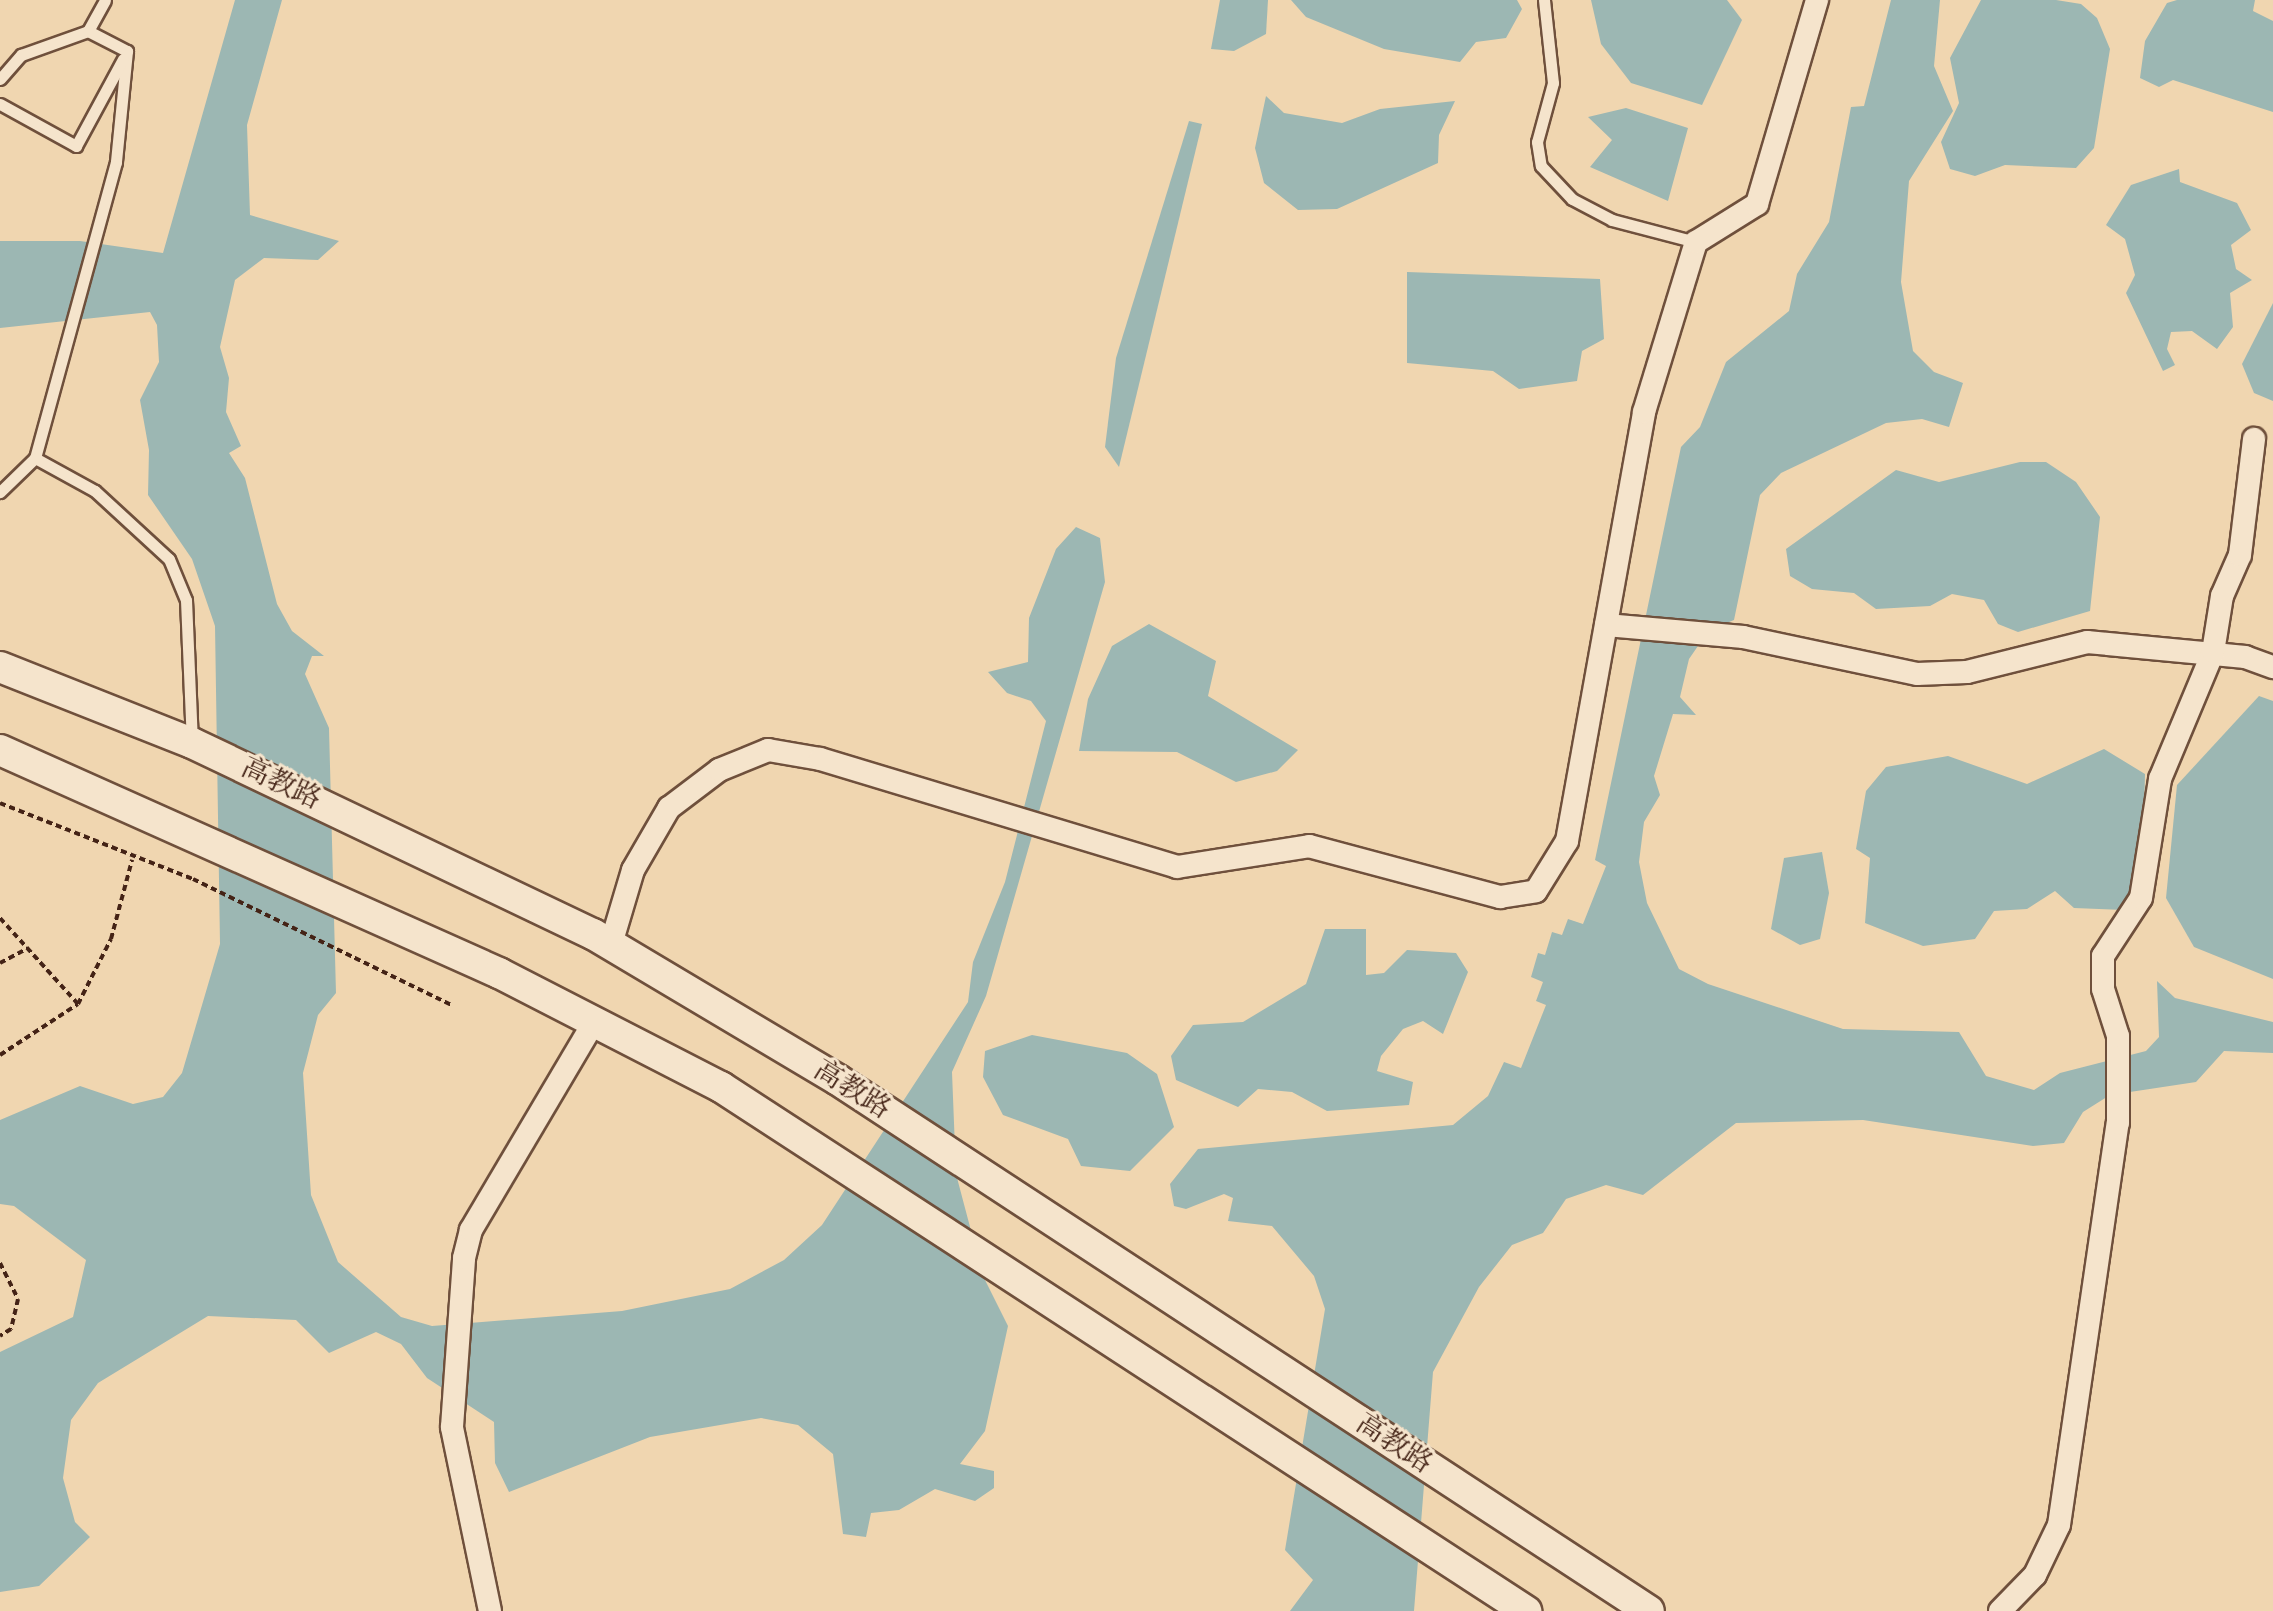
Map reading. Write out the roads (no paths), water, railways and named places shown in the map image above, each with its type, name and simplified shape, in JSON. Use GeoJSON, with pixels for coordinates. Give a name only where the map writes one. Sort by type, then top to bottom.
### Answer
{"type":"FeatureCollection","features":[{"type":"Feature","properties":{"kind":"main road","name":"高教路"},"geometry":{"type":"LineString","coordinates":[[0,667],[192,743],[391,835],[611,944],[838,1080],[1649,1611]]}},
{"type":"Feature","properties":{"kind":"main road"},"geometry":{"type":"LineString","coordinates":[[0,750],[192,830],[390,922],[721,1087],[1526,1611]]}},
{"type":"Feature","properties":{"kind":"street"},"geometry":{"type":"LineString","coordinates":[[611,944],[633,870],[669,808],[719,770],[768,750],[820,759],[1177,867],[1309,846],[1500,897],[1536,891],[1567,841],[1644,412],[1696,242],[1757,204],[1817,0]]}},
{"type":"Feature","properties":{"kind":"street"},"geometry":{"type":"LineString","coordinates":[[2000,1611],[2035,1575],[2059,1525],[2118,1123],[2118,1036],[2103,989],[2103,956],[2141,898],[2160,779],[2213,652],[2222,596],[2240,555],[2254,439]]}},
{"type":"Feature","properties":{"kind":"street"},"geometry":{"type":"LineString","coordinates":[[1606,625],[1743,637],[1917,674],[1967,672],[2087,642],[2213,652],[2273,667]]}},
{"type":"Feature","properties":{"kind":"street"},"geometry":{"type":"LineString","coordinates":[[490,1611],[452,1427],[460,1288],[471,1230],[594,1022]]}},
{"type":"Feature","properties":{"kind":"lane"},"geometry":{"type":"LineString","coordinates":[[0,79],[21,55],[88,31],[105,0]]}},
{"type":"Feature","properties":{"kind":"lane"},"geometry":{"type":"LineString","coordinates":[[1544,0],[1553,83],[1537,142],[1541,166],[1572,199],[1612,220],[1696,242]]}},
{"type":"Feature","properties":{"kind":"lane"},"geometry":{"type":"LineString","coordinates":[[88,31],[127,51]]}},
{"type":"Feature","properties":{"kind":"lane"},"geometry":{"type":"LineString","coordinates":[[0,104],[76,146],[127,51]]}},
{"type":"Feature","properties":{"kind":"lane"},"geometry":{"type":"LineString","coordinates":[[0,492],[35,458],[94,230],[116,162],[127,51]]}},
{"type":"Feature","properties":{"kind":"lane"},"geometry":{"type":"LineString","coordinates":[[35,458],[95,491],[169,559],[186,600],[192,743]]}},
{"type":"Feature","properties":{"kind":"water"},"geometry":{"type":"Polygon","coordinates":[[[235,0],[282,0],[247,125],[250,215],[339,241],[318,260],[264,258],[235,280],[220,347],[229,378],[226,412],[241,446],[229,453],[245,478],[277,604],[292,631],[324,656],[312,656],[305,674],[329,728],[336,993],[318,1015],[303,1073],[311,1195],[338,1262],[401,1317],[432,1326],[622,1311],[730,1289],[784,1260],[822,1225],[968,1002],[973,962],[1005,882],[1046,721],[1031,701],[1007,693],[988,672],[1028,662],[1029,618],[1056,549],[1076,527],[1100,538],[1105,582],[986,996],[952,1072],[956,1174],[983,1276],[1008,1326],[985,1431],[960,1464],[994,1471],[994,1488],[975,1501],[935,1489],[899,1510],[871,1513],[866,1537],[843,1534],[833,1454],[798,1425],[761,1418],[650,1437],[509,1492],[495,1463],[494,1422],[427,1378],[401,1344],[376,1332],[329,1353],[296,1320],[208,1316],[98,1383],[71,1420],[63,1478],[75,1522],[90,1537],[39,1586],[0,1592],[0,1352],[73,1317],[86,1260],[14,1206],[0,1204],[0,1120],[80,1086],[133,1104],[163,1097],[182,1073],[220,944],[215,626],[192,559],[148,495],[149,450],[140,400],[159,362],[157,325],[150,312],[0,328],[0,241],[80,241],[163,253],[235,0]]]}},
{"type":"Feature","properties":{"kind":"water"},"geometry":{"type":"Polygon","coordinates":[[[1220,0],[1268,0],[1266,34],[1234,51],[1211,49],[1220,0]]]}},
{"type":"Feature","properties":{"kind":"water"},"geometry":{"type":"Polygon","coordinates":[[[1291,0],[1517,0],[1522,9],[1506,38],[1476,42],[1460,62],[1384,49],[1306,17],[1291,0]]]}},
{"type":"Feature","properties":{"kind":"water"},"geometry":{"type":"Polygon","coordinates":[[[1591,0],[1727,0],[1742,20],[1702,105],[1631,83],[1601,44],[1591,0]]]}},
{"type":"Feature","properties":{"kind":"water"},"geometry":{"type":"Polygon","coordinates":[[[1891,0],[1940,0],[1934,66],[1953,111],[1909,181],[1901,282],[1913,351],[1934,372],[1963,383],[1949,427],[1922,419],[1886,423],[1781,473],[1760,495],[1734,620],[1709,630],[1689,659],[1680,697],[1696,715],[1673,714],[1654,776],[1660,795],[1644,822],[1639,862],[1647,903],[1679,969],[1708,984],[1843,1029],[1959,1032],[1986,1076],[2034,1090],[2060,1073],[2146,1051],[2159,1037],[2157,981],[2175,998],[2273,1022],[2273,1053],[2224,1051],[2196,1082],[2110,1095],[2083,1112],[2064,1143],[2033,1146],[1863,1120],[1736,1123],[1643,1195],[1606,1185],[1566,1199],[1543,1233],[1512,1245],[1479,1287],[1433,1372],[1414,1611],[1290,1611],[1313,1580],[1285,1550],[1325,1309],[1314,1276],[1272,1226],[1228,1221],[1233,1198],[1224,1194],[1186,1209],[1174,1206],[1170,1184],[1198,1149],[1453,1125],[1488,1096],[1504,1062],[1521,1068],[1546,1005],[1536,1001],[1543,982],[1531,977],[1538,953],[1545,955],[1552,932],[1562,935],[1568,919],[1583,924],[1606,866],[1595,860],[1681,447],[1700,427],[1726,362],[1789,311],[1797,274],[1829,222],[1851,107],[1864,106],[1891,0]]]}},
{"type":"Feature","properties":{"kind":"water"},"geometry":{"type":"Polygon","coordinates":[[[1981,0],[2056,0],[2081,4],[2097,18],[2110,49],[2094,148],[2076,168],[2005,165],[1975,176],[1950,169],[1941,142],[1959,103],[1950,58],[1981,0]]]}},
{"type":"Feature","properties":{"kind":"water"},"geometry":{"type":"Polygon","coordinates":[[[2177,0],[2255,0],[2253,11],[2273,21],[2273,112],[2173,80],[2159,87],[2140,78],[2145,41],[2167,3],[2177,0]]]}},
{"type":"Feature","properties":{"kind":"water"},"geometry":{"type":"Polygon","coordinates":[[[1266,96],[1284,113],[1342,123],[1380,109],[1455,101],[1439,135],[1438,163],[1337,209],[1298,210],[1264,183],[1255,148],[1266,96]]]}},
{"type":"Feature","properties":{"kind":"water"},"geometry":{"type":"Polygon","coordinates":[[[1626,108],[1688,128],[1668,201],[1590,167],[1612,140],[1588,117],[1626,108]]]}},
{"type":"Feature","properties":{"kind":"water"},"geometry":{"type":"Polygon","coordinates":[[[1189,121],[1202,124],[1119,467],[1105,447],[1116,358],[1189,121]]]}},
{"type":"Feature","properties":{"kind":"water"},"geometry":{"type":"Polygon","coordinates":[[[2179,169],[2180,182],[2237,203],[2251,230],[2231,245],[2236,269],[2252,280],[2230,293],[2233,327],[2217,349],[2192,331],[2171,332],[2167,349],[2175,365],[2163,371],[2126,293],[2135,275],[2125,239],[2106,225],[2131,185],[2179,169]]]}},
{"type":"Feature","properties":{"kind":"water"},"geometry":{"type":"Polygon","coordinates":[[[1407,272],[1600,279],[1604,339],[1582,351],[1577,381],[1519,389],[1493,371],[1407,363],[1407,272]]]}},
{"type":"Feature","properties":{"kind":"water"},"geometry":{"type":"Polygon","coordinates":[[[2273,303],[2273,401],[2254,393],[2242,364],[2273,303]]]}},
{"type":"Feature","properties":{"kind":"water"},"geometry":{"type":"Polygon","coordinates":[[[2020,462],[2046,462],[2076,482],[2100,517],[2090,611],[2018,632],[1998,624],[1984,600],[1952,594],[1930,606],[1876,609],[1854,593],[1812,589],[1790,576],[1786,549],[1896,470],[1939,482],[2020,462]]]}},
{"type":"Feature","properties":{"kind":"water"},"geometry":{"type":"Polygon","coordinates":[[[1149,624],[1216,661],[1208,696],[1298,750],[1277,771],[1236,782],[1177,752],[1079,751],[1088,699],[1112,646],[1149,624]]]}},
{"type":"Feature","properties":{"kind":"water"},"geometry":{"type":"Polygon","coordinates":[[[2259,696],[2273,701],[2273,979],[2194,947],[2166,898],[2177,785],[2259,696]]]}},
{"type":"Feature","properties":{"kind":"water"},"geometry":{"type":"Polygon","coordinates":[[[2104,749],[2145,774],[2143,853],[2124,910],[2074,908],[2055,891],[2027,909],[1994,911],[1975,939],[1923,946],[1865,923],[1870,858],[1856,849],[1866,791],[1886,767],[1948,756],[2027,784],[2104,749]]]}},
{"type":"Feature","properties":{"kind":"water"},"geometry":{"type":"Polygon","coordinates":[[[1822,852],[1829,893],[1820,939],[1800,945],[1771,929],[1784,858],[1822,852]]]}},
{"type":"Feature","properties":{"kind":"water"},"geometry":{"type":"Polygon","coordinates":[[[1325,929],[1366,929],[1366,975],[1384,973],[1407,950],[1456,953],[1468,972],[1443,1034],[1423,1021],[1403,1029],[1381,1056],[1377,1071],[1413,1082],[1409,1105],[1327,1111],[1292,1092],[1258,1089],[1238,1107],[1176,1080],[1171,1056],[1193,1025],[1243,1022],[1306,984],[1325,929]]]}},
{"type":"Feature","properties":{"kind":"water"},"geometry":{"type":"Polygon","coordinates":[[[1032,1035],[1127,1053],[1157,1074],[1174,1127],[1130,1171],[1081,1166],[1068,1139],[1003,1115],[983,1077],[985,1051],[1032,1035]]]}}]}
